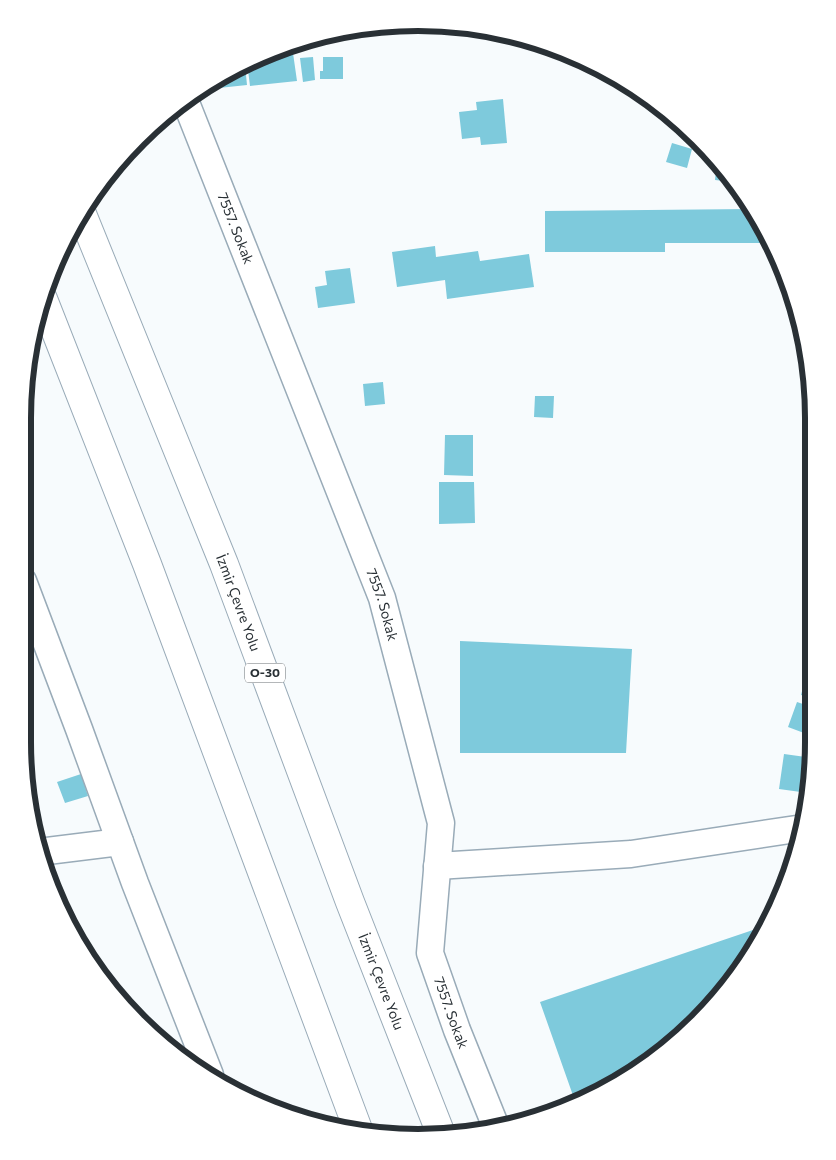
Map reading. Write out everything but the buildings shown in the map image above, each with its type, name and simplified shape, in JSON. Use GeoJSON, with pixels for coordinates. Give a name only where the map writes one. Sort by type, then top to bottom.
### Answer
{"type":"FeatureCollection","features":[{"type":"Feature","properties":{"kind":"highway","name":"İzmir Çevre Yolu"},"geometry":{"type":"LineString","coordinates":[[85,222],[224,564],[346,893],[439,1128]]}},
{"type":"Feature","properties":{"kind":"highway"},"geometry":{"type":"LineString","coordinates":[[47,310],[147,564],[356,1123]]}},
{"type":"Feature","properties":{"kind":"street","name":"7557. Sokak"},"geometry":{"type":"LineString","coordinates":[[188,107],[382,598],[441,823],[430,953],[457,1030],[494,1121]]}},
{"type":"Feature","properties":{"kind":"street"},"geometry":{"type":"LineString","coordinates":[[31,605],[80,729],[120,842],[207,1066]]}},
{"type":"Feature","properties":{"kind":"street"},"geometry":{"type":"LineString","coordinates":[[437,866],[631,854],[795,829]]}},
{"type":"Feature","properties":{"kind":"street"},"geometry":{"type":"LineString","coordinates":[[47,851],[120,842]]}}]}
